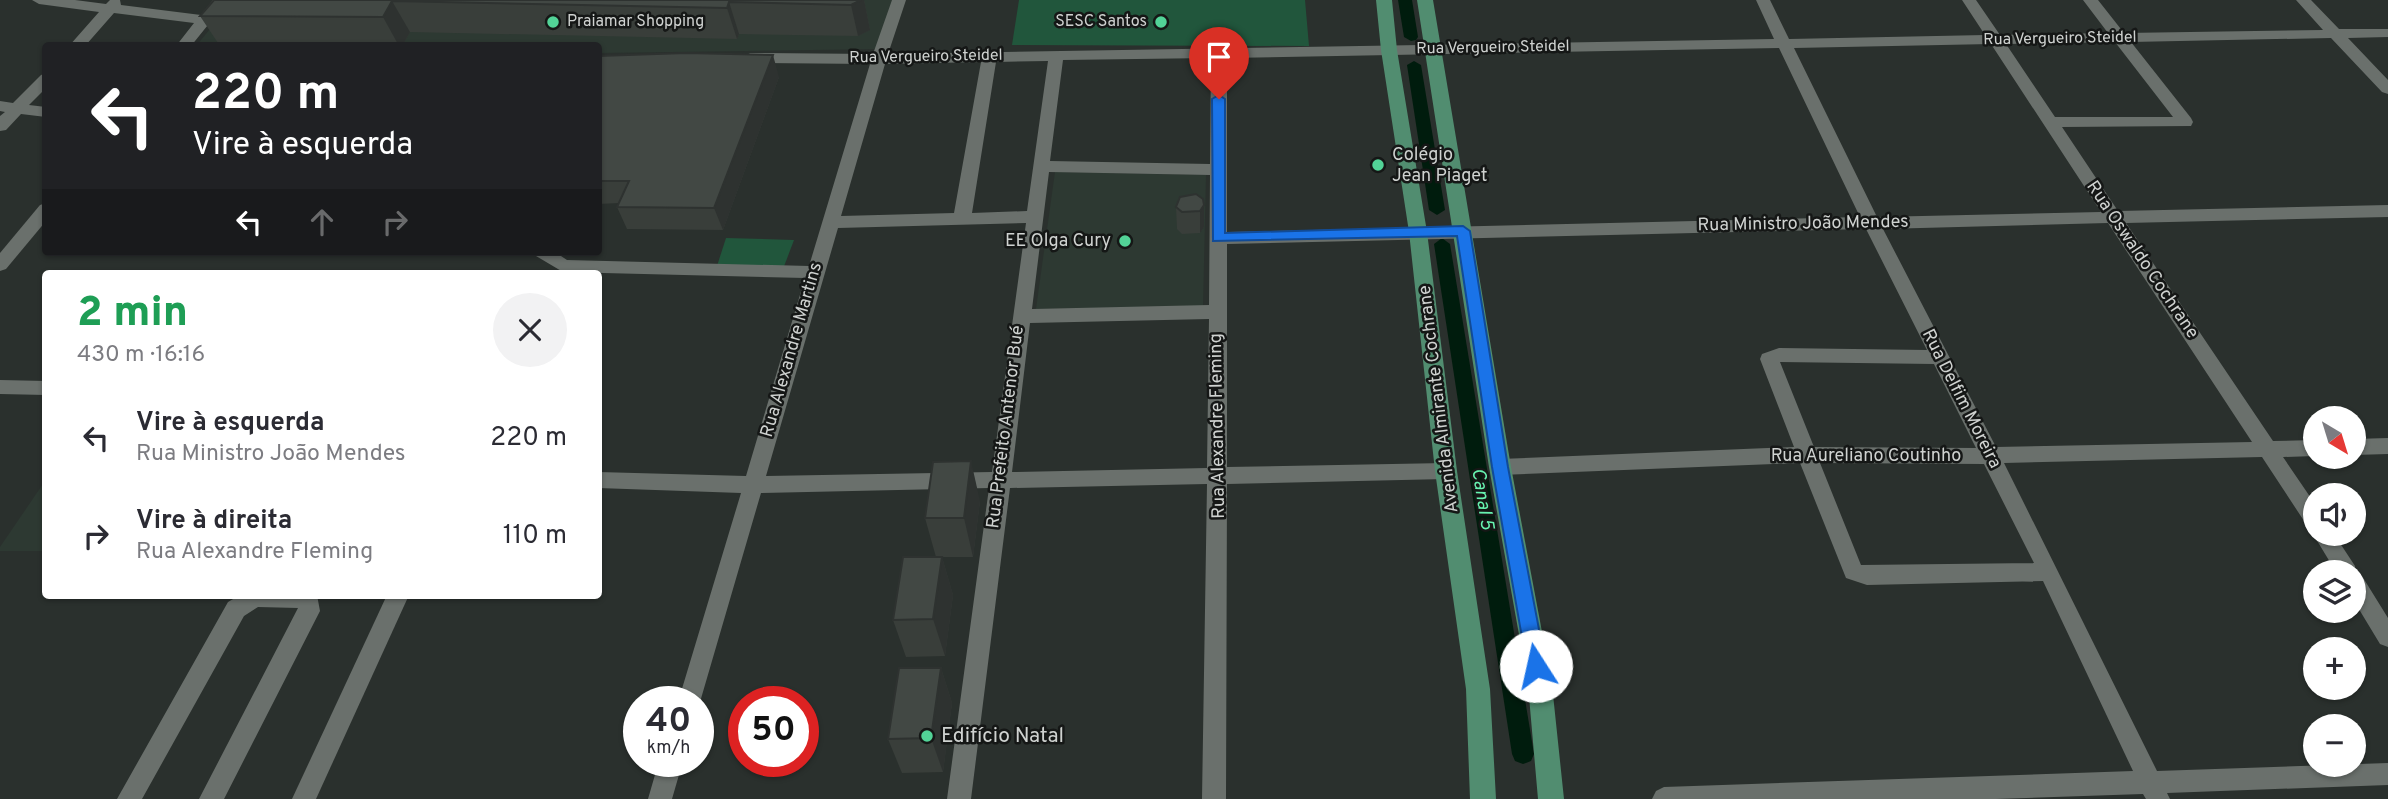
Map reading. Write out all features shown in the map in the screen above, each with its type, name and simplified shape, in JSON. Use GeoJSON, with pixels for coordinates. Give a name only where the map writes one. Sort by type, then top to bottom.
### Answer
{"type":"FeatureCollection","features":[{"type":"Feature","properties":{"kind":"main road","name":"Avenida Almirante Cochrane"},"geometry":{"type":"LineString","coordinates":[[1384,0],[1421,232],[1446,471],[1478,688],[1483,799]]}},
{"type":"Feature","properties":{"kind":"main road"},"geometry":{"type":"LineString","coordinates":[[1425,0],[1428,49],[1540,685],[1550,799]]}},
{"type":"Feature","properties":{"kind":"street"},"geometry":{"type":"LineString","coordinates":[[39,0],[113,5],[204,20]]}},
{"type":"Feature","properties":{"kind":"street"},"geometry":{"type":"LineString","coordinates":[[186,42],[221,0]]}},
{"type":"Feature","properties":{"kind":"street","name":"Rua Alexandre Martins"},"geometry":{"type":"LineString","coordinates":[[694,686],[878,59],[899,0]]}},
{"type":"Feature","properties":{"kind":"street","name":"Rua Delfim Moreira"},"geometry":{"type":"LineString","coordinates":[[1763,0],[1871,222],[2049,572],[2154,791]]}},
{"type":"Feature","properties":{"kind":"street","name":"Rua Oswaldo Cochrane"},"geometry":{"type":"LineString","coordinates":[[1969,0],[2303,502]]}},
{"type":"Feature","properties":{"kind":"street"},"geometry":{"type":"LineString","coordinates":[[2051,122],[2185,122],[2090,0]]}},
{"type":"Feature","properties":{"kind":"street"},"geometry":{"type":"LineString","coordinates":[[2303,0],[2388,89]]}},
{"type":"Feature","properties":{"kind":"street"},"geometry":{"type":"LineString","coordinates":[[80,42],[113,5]]}},
{"type":"Feature","properties":{"kind":"street","name":"Rua Vergueiro Steidel"},"geometry":{"type":"LineString","coordinates":[[728,58],[878,59],[2388,33]]}},
{"type":"Feature","properties":{"kind":"street","name":"Rua Alexandre Fleming"},"geometry":{"type":"LineString","coordinates":[[1214,799],[1220,476],[1217,312],[1219,52]]}},
{"type":"Feature","properties":{"kind":"street","name":"Rua Prefeito Antenor Bué"},"geometry":{"type":"LineString","coordinates":[[958,799],[1056,55]]}},
{"type":"Feature","properties":{"kind":"street"},"geometry":{"type":"LineString","coordinates":[[962,219],[989,57]]}},
{"type":"Feature","properties":{"kind":"street"},"geometry":{"type":"LineString","coordinates":[[0,127],[42,82]]}},
{"type":"Feature","properties":{"kind":"street"},"geometry":{"type":"LineString","coordinates":[[0,106],[42,111]]}},
{"type":"Feature","properties":{"kind":"street"},"geometry":{"type":"LineString","coordinates":[[1041,166],[1219,170]]}},
{"type":"Feature","properties":{"kind":"street","name":"Rua Ministro João Mendes"},"geometry":{"type":"LineString","coordinates":[[1218,238],[2388,211]]}},
{"type":"Feature","properties":{"kind":"street"},"geometry":{"type":"LineString","coordinates":[[0,265],[42,217]]}},
{"type":"Feature","properties":{"kind":"street"},"geometry":{"type":"LineString","coordinates":[[830,222],[1033,217]]}},
{"type":"Feature","properties":{"kind":"street"},"geometry":{"type":"LineString","coordinates":[[0,237],[21,240]]}},
{"type":"Feature","properties":{"kind":"street"},"geometry":{"type":"LineString","coordinates":[[547,256],[563,266],[815,272]]}},
{"type":"Feature","properties":{"kind":"street"},"geometry":{"type":"LineString","coordinates":[[1021,316],[1217,312]]}},
{"type":"Feature","properties":{"kind":"street"},"geometry":{"type":"LineString","coordinates":[[1940,357],[1779,355],[1769,359],[1854,572],[1867,576],[2049,572]]}},
{"type":"Feature","properties":{"kind":"street"},"geometry":{"type":"LineString","coordinates":[[0,387],[42,388]]}},
{"type":"Feature","properties":{"kind":"street"},"geometry":{"type":"LineString","coordinates":[[2366,447],[2388,446]]}},
{"type":"Feature","properties":{"kind":"street","name":"Rua Aureliano Coutinho"},"geometry":{"type":"LineString","coordinates":[[1500,467],[1806,455],[1991,455],[2303,448]]}},
{"type":"Feature","properties":{"kind":"street"},"geometry":{"type":"LineString","coordinates":[[602,480],[753,485],[1446,471]]}},
{"type":"Feature","properties":{"kind":"street"},"geometry":{"type":"LineString","coordinates":[[2366,596],[2380,611],[2388,637]]}},
{"type":"Feature","properties":{"kind":"street"},"geometry":{"type":"LineString","coordinates":[[129,799],[236,609],[252,599]]}},
{"type":"Feature","properties":{"kind":"street"},"geometry":{"type":"LineString","coordinates":[[211,799],[309,611],[308,599]]}},
{"type":"Feature","properties":{"kind":"street"},"geometry":{"type":"LineString","coordinates":[[304,799],[396,599]]}},
{"type":"Feature","properties":{"kind":"street"},"geometry":{"type":"LineString","coordinates":[[1664,799],[2154,791],[2388,774]]}},
{"type":"Feature","properties":{"kind":"street"},"geometry":{"type":"LineString","coordinates":[[660,799],[666,777]]}},
{"type":"Feature","properties":{"kind":"shaded area","name":"Praiamar Shopping"},"geometry":{"type":"Polygon","coordinates":[[[234,0],[897,0],[880,49],[602,53],[602,42],[199,42],[234,0]]]}},
{"type":"Feature","properties":{"kind":"shaded area","name":"EE Olga Cury"},"geometry":{"type":"Polygon","coordinates":[[[1055,172],[1206,175],[1203,306],[1036,309],[1055,172]]]}},
{"type":"Feature","properties":{"kind":"shaded area"},"geometry":{"type":"Polygon","coordinates":[[[42,485],[42,551],[0,551],[0,547],[42,485]]]}},
{"type":"Feature","properties":{"kind":"green space","name":"SESC Santos"},"geometry":{"type":"Polygon","coordinates":[[[1019,0],[1305,0],[1309,46],[1012,45],[1019,0]]]}},
{"type":"Feature","properties":{"kind":"green space"},"geometry":{"type":"Polygon","coordinates":[[[726,238],[794,240],[783,269],[717,266],[726,238]]]}},
{"type":"Feature","properties":{"kind":"building"},"geometry":{"type":"Polygon","coordinates":[[[214,0],[861,0],[851,5],[729,2],[727,8],[392,1],[383,17],[200,16],[214,0]]]}},
{"type":"Feature","properties":{"kind":"building"},"geometry":{"type":"Polygon","coordinates":[[[686,53],[773,55],[714,208],[617,207],[629,181],[602,181],[602,56],[686,53]]]}},
{"type":"Feature","properties":{"kind":"building"},"geometry":{"type":"Polygon","coordinates":[[[1196,194],[1203,199],[1204,205],[1200,211],[1182,212],[1176,207],[1180,197],[1196,194]]]}},
{"type":"Feature","properties":{"kind":"building"},"geometry":{"type":"Polygon","coordinates":[[[971,461],[964,518],[925,518],[933,462],[971,461]]]}},
{"type":"Feature","properties":{"kind":"building"},"geometry":{"type":"Polygon","coordinates":[[[903,557],[942,557],[933,619],[893,620],[903,557]]]}},
{"type":"Feature","properties":{"kind":"building"},"geometry":{"type":"Polygon","coordinates":[[[899,668],[941,668],[931,738],[888,739],[899,668]]]}},
{"type":"Feature","properties":{"kind":"waterway","name":"Canal 5"},"geometry":{"type":"LineString","coordinates":[[1405,0],[1411,37]]}},
{"type":"Feature","properties":{"kind":"waterway","name":"Canal 5"},"geometry":{"type":"LineString","coordinates":[[1414,65],[1437,210]]}},
{"type":"Feature","properties":{"kind":"waterway","name":"Canal 5"},"geometry":{"type":"LineString","coordinates":[[1442,244],[1523,754]]}},
{"type":"Feature","properties":{"kind":"place","name":"Praiamar Shopping"},"geometry":{"type":"Point","coordinates":[553,22]}},
{"type":"Feature","properties":{"kind":"place","name":"SESC Santos"},"geometry":{"type":"Point","coordinates":[1161,22]}},
{"type":"Feature","properties":{"kind":"place","name":"Colégio Jean Piaget"},"geometry":{"type":"Point","coordinates":[1378,165]}},
{"type":"Feature","properties":{"kind":"place","name":"EE Olga Cury"},"geometry":{"type":"Point","coordinates":[1125,241]}},
{"type":"Feature","properties":{"kind":"place","name":"Edifício Natal"},"geometry":{"type":"Point","coordinates":[927,736]}},
{"type":"Feature","properties":{"kind":"route"},"geometry":{"type":"LineString","coordinates":[[1219,99],[1218,238],[1463,231],[1500,467],[1536,666]]}}]}
